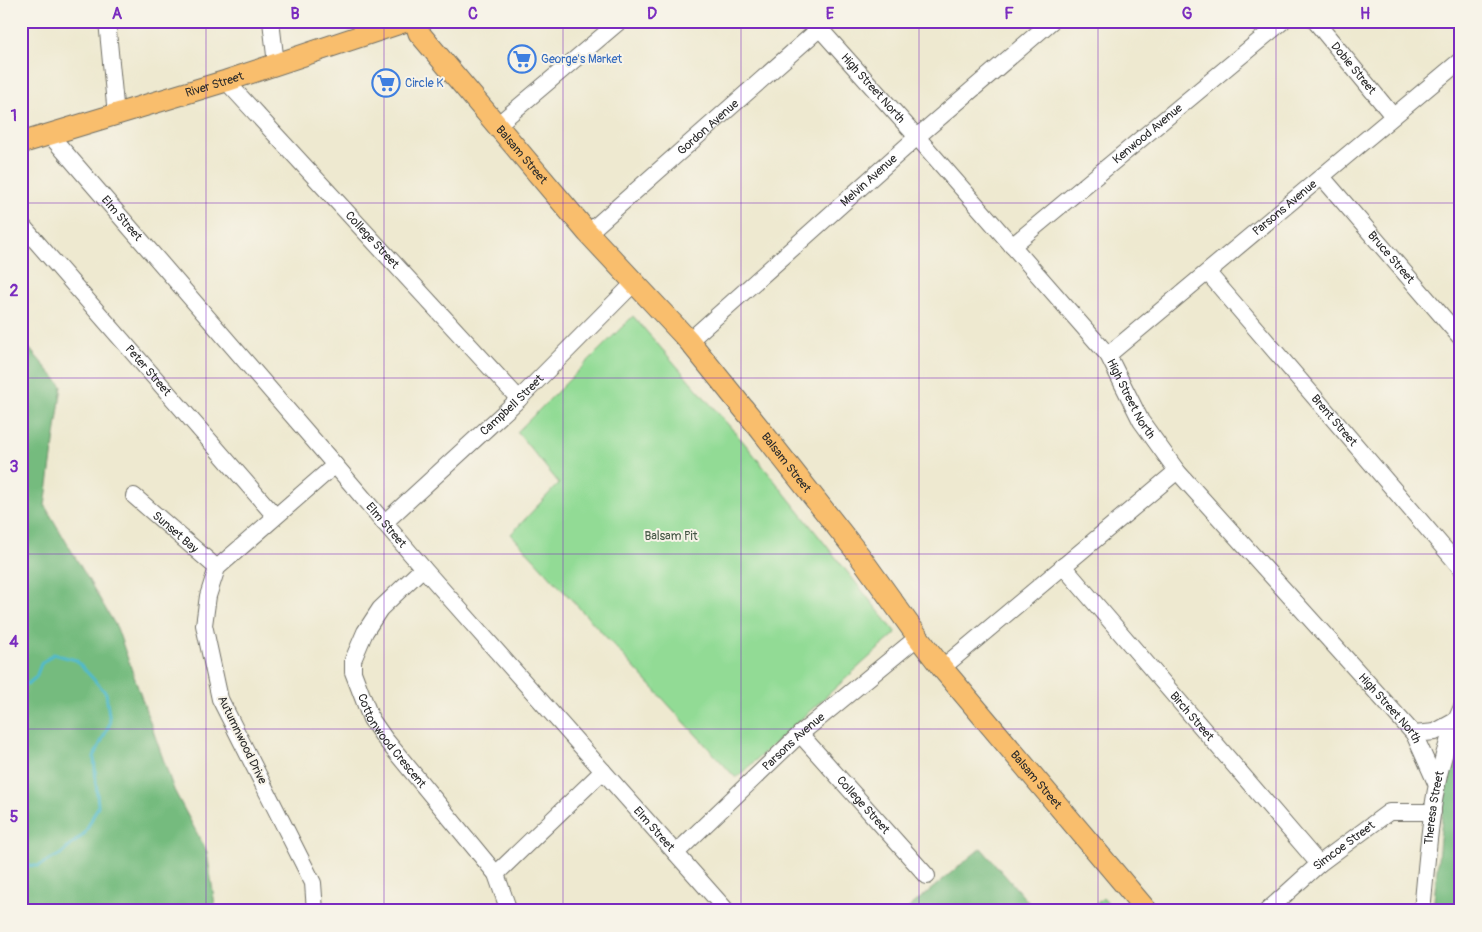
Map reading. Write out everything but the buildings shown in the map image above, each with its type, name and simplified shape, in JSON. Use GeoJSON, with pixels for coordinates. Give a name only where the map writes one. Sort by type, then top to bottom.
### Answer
{"type":"FeatureCollection","features":[{"type":"Feature","properties":{"kind":"main road","name":"River Street"},"geometry":{"type":"LineString","coordinates":[[21,143],[226,81],[406,21]]}},
{"type":"Feature","properties":{"kind":"main road","name":"Balsam Street"},"geometry":{"type":"LineString","coordinates":[[415,21],[419,33],[496,126],[588,233],[636,282],[688,341],[760,429],[858,555],[942,668],[1147,911]]}},
{"type":"Feature","properties":{"kind":"street"},"geometry":{"type":"LineString","coordinates":[[107,21],[116,114]]}},
{"type":"Feature","properties":{"kind":"street"},"geometry":{"type":"LineString","coordinates":[[271,21],[276,64]]}},
{"type":"Feature","properties":{"kind":"street"},"geometry":{"type":"LineString","coordinates":[[496,126],[620,21]]}},
{"type":"Feature","properties":{"kind":"street","name":"Melvin Avenue"},"geometry":{"type":"LineString","coordinates":[[688,341],[917,137],[1052,21]]}},
{"type":"Feature","properties":{"kind":"street","name":"Kenwood Avenue"},"geometry":{"type":"LineString","coordinates":[[1012,246],[1283,21]]}},
{"type":"Feature","properties":{"kind":"street","name":"Dobie Street"},"geometry":{"type":"LineString","coordinates":[[1315,21],[1393,116]]}},
{"type":"Feature","properties":{"kind":"street","name":"High Street North"},"geometry":{"type":"LineString","coordinates":[[820,24],[1108,355],[1142,421],[1177,471],[1414,734],[1436,782]]}},
{"type":"Feature","properties":{"kind":"street","name":"Gordon Avenue"},"geometry":{"type":"LineString","coordinates":[[588,233],[820,24]]}},
{"type":"Feature","properties":{"kind":"street","name":"Parsons Avenue"},"geometry":{"type":"LineString","coordinates":[[1108,355],[1461,60]]}},
{"type":"Feature","properties":{"kind":"street","name":"College Street"},"geometry":{"type":"LineString","coordinates":[[226,81],[519,399]]}},
{"type":"Feature","properties":{"kind":"street","name":"Elm Street"},"geometry":{"type":"LineString","coordinates":[[50,135],[423,568],[727,911]]}},
{"type":"Feature","properties":{"kind":"street","name":"Bruce Street"},"geometry":{"type":"LineString","coordinates":[[1322,177],[1461,338]]}},
{"type":"Feature","properties":{"kind":"street","name":"Peter Street"},"geometry":{"type":"LineString","coordinates":[[21,224],[276,516]]}},
{"type":"Feature","properties":{"kind":"street","name":"Brent Street"},"geometry":{"type":"LineString","coordinates":[[1208,272],[1461,568]]}},
{"type":"Feature","properties":{"kind":"street","name":"Campbell Street"},"geometry":{"type":"LineString","coordinates":[[384,523],[519,399],[636,282]]}},
{"type":"Feature","properties":{"kind":"street"},"geometry":{"type":"LineString","coordinates":[[217,568],[335,464]]}},
{"type":"Feature","properties":{"kind":"street"},"geometry":{"type":"LineString","coordinates":[[942,668],[1177,471]]}},
{"type":"Feature","properties":{"kind":"street","name":"Sunset Bay"},"geometry":{"type":"LineString","coordinates":[[134,496],[217,568]]}},
{"type":"Feature","properties":{"kind":"street","name":"Birch Street"},"geometry":{"type":"LineString","coordinates":[[1064,566],[1319,864]]}},
{"type":"Feature","properties":{"kind":"street","name":"Autumnwood Drive"},"geometry":{"type":"LineString","coordinates":[[217,568],[208,596],[204,625],[220,699],[313,882],[315,911]]}},
{"type":"Feature","properties":{"kind":"street","name":"Cottonwood Crescent"},"geometry":{"type":"LineString","coordinates":[[423,568],[380,608],[365,632],[353,660],[353,672],[372,719],[385,739],[496,874],[509,911]]}},
{"type":"Feature","properties":{"kind":"street","name":"Parsons Avenue"},"geometry":{"type":"LineString","coordinates":[[676,853],[800,734],[918,637]]}},
{"type":"Feature","properties":{"kind":"street"},"geometry":{"type":"LineString","coordinates":[[1414,734],[1435,732],[1458,715]]}},
{"type":"Feature","properties":{"kind":"street","name":"Theresa Street"},"geometry":{"type":"LineString","coordinates":[[1422,911],[1436,782],[1458,715]]}},
{"type":"Feature","properties":{"kind":"street","name":"College Street"},"geometry":{"type":"LineString","coordinates":[[800,734],[927,876]]}},
{"type":"Feature","properties":{"kind":"street"},"geometry":{"type":"LineString","coordinates":[[496,874],[603,771]]}},
{"type":"Feature","properties":{"kind":"street","name":"Simcoe Street"},"geometry":{"type":"LineString","coordinates":[[1267,911],[1319,864],[1389,812],[1433,812]]}},
{"type":"Feature","properties":{"kind":"green space","name":"Balsam Pit"},"geometry":{"type":"Polygon","coordinates":[[[633,316],[746,445],[896,633],[736,778],[511,534],[559,483],[517,432],[633,316]]]}},
{"type":"Feature","properties":{"kind":"green space"},"geometry":{"type":"Polygon","coordinates":[[[21,339],[62,386],[45,506],[117,628],[174,790],[207,852],[216,911],[21,911],[21,339]]]}},
{"type":"Feature","properties":{"kind":"green space"},"geometry":{"type":"Polygon","coordinates":[[[1461,737],[1461,911],[1433,911],[1446,777],[1461,737]]]}},
{"type":"Feature","properties":{"kind":"green space"},"geometry":{"type":"Polygon","coordinates":[[[981,848],[1036,911],[905,911],[981,848]]]}},
{"type":"Feature","properties":{"kind":"green space"},"geometry":{"type":"Polygon","coordinates":[[[1103,898],[1114,911],[1089,911],[1103,898]]]}},
{"type":"Feature","properties":{"kind":"waterway"},"geometry":{"type":"LineString","coordinates":[[21,683],[28,684],[36,677],[41,664],[53,654],[76,660],[106,693],[110,723],[94,757],[98,806],[85,833],[61,854],[38,866],[21,865]]}},
{"type":"Feature","properties":{"kind":"place","name":"George's Market"},"geometry":{"type":"Point","coordinates":[522,59]}},
{"type":"Feature","properties":{"kind":"place","name":"Circle K"},"geometry":{"type":"Point","coordinates":[386,83]}}]}
